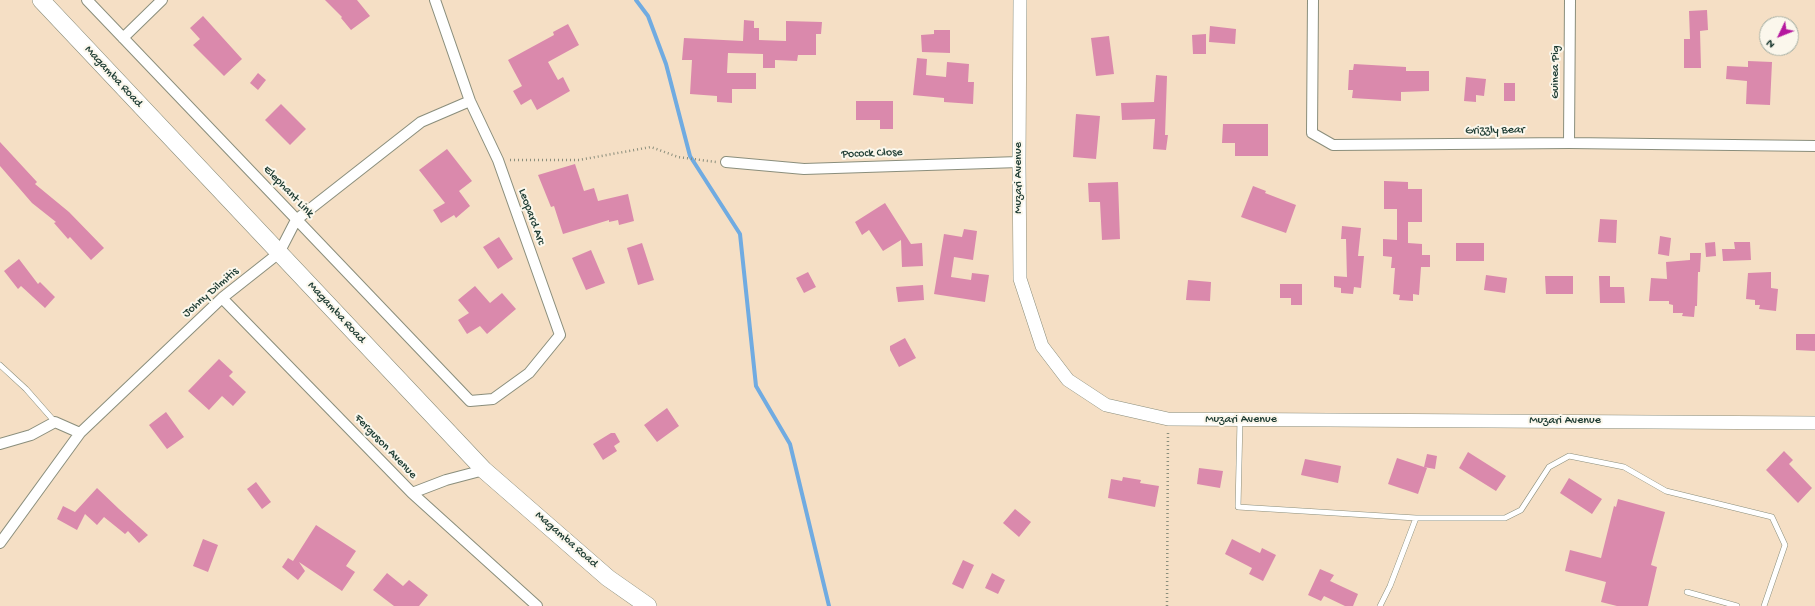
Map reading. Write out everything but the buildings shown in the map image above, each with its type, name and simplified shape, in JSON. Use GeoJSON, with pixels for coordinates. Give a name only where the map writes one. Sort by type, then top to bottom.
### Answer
{"type":"FeatureCollection","features":[{"type":"Feature","properties":{"kind":"highway","name":"Magamba Road"},"geometry":{"type":"LineString","coordinates":[[41,0],[484,470],[608,578],[648,606]]}},
{"type":"Feature","properties":{"kind":"street","name":"Elephant Link"},"geometry":{"type":"LineString","coordinates":[[88,0],[470,401]]}},
{"type":"Feature","properties":{"kind":"street"},"geometry":{"type":"LineString","coordinates":[[123,38],[162,0]]}},
{"type":"Feature","properties":{"kind":"street","name":"Leopard Arc"},"geometry":{"type":"LineString","coordinates":[[435,0],[470,101],[498,160],[560,335],[529,373],[493,399],[470,401]]}},
{"type":"Feature","properties":{"kind":"street","name":"Muzari Avenue"},"geometry":{"type":"LineString","coordinates":[[1020,0],[1020,279],[1042,346],[1068,380],[1106,406],[1168,419],[1815,423]]}},
{"type":"Feature","properties":{"kind":"street","name":"Grizzly Bear"},"geometry":{"type":"LineString","coordinates":[[1313,0],[1312,133],[1333,146],[1569,143],[1815,146]]}},
{"type":"Feature","properties":{"kind":"street","name":"Guinea Pig"},"geometry":{"type":"LineString","coordinates":[[1569,143],[1570,0]]}},
{"type":"Feature","properties":{"kind":"street","name":"Johny Dilmitis"},"geometry":{"type":"LineString","coordinates":[[0,543],[80,433],[222,298],[280,253],[296,220],[421,122],[470,101]]}},
{"type":"Feature","properties":{"kind":"street","name":"Pocock Close"},"geometry":{"type":"LineString","coordinates":[[726,162],[804,170],[1019,162]]}},
{"type":"Feature","properties":{"kind":"street","name":"Ferguson Avenue"},"geometry":{"type":"LineString","coordinates":[[222,298],[412,493],[537,606]]}},
{"type":"Feature","properties":{"kind":"street"},"geometry":{"type":"LineString","coordinates":[[0,444],[31,435],[55,422],[80,433]]}},
{"type":"Feature","properties":{"kind":"street"},"geometry":{"type":"LineString","coordinates":[[412,493],[446,480],[484,470]]}},
{"type":"Feature","properties":{"kind":"lane"},"geometry":{"type":"LineString","coordinates":[[0,365],[26,389],[55,422]]}},
{"type":"Feature","properties":{"kind":"lane"},"geometry":{"type":"LineString","coordinates":[[1240,420],[1238,507],[1416,518],[1504,518],[1521,510],[1549,467],[1569,456],[1624,467],[1666,491],[1772,517],[1785,545],[1764,606]]}},
{"type":"Feature","properties":{"kind":"lane"},"geometry":{"type":"LineString","coordinates":[[1380,606],[1390,586],[1416,518]]}},
{"type":"Feature","properties":{"kind":"lane"},"geometry":{"type":"LineString","coordinates":[[1687,592],[1737,606]]}},
{"type":"Feature","properties":{"kind":"path"},"geometry":{"type":"LineString","coordinates":[[498,160],[579,160],[651,147],[678,157],[705,161]]}},
{"type":"Feature","properties":{"kind":"path"},"geometry":{"type":"LineString","coordinates":[[1166,606],[1168,419]]}},
{"type":"Feature","properties":{"kind":"waterway"},"geometry":{"type":"LineString","coordinates":[[636,0],[648,16],[666,64],[690,156],[740,234],[756,386],[790,444],[829,606]]}}]}
